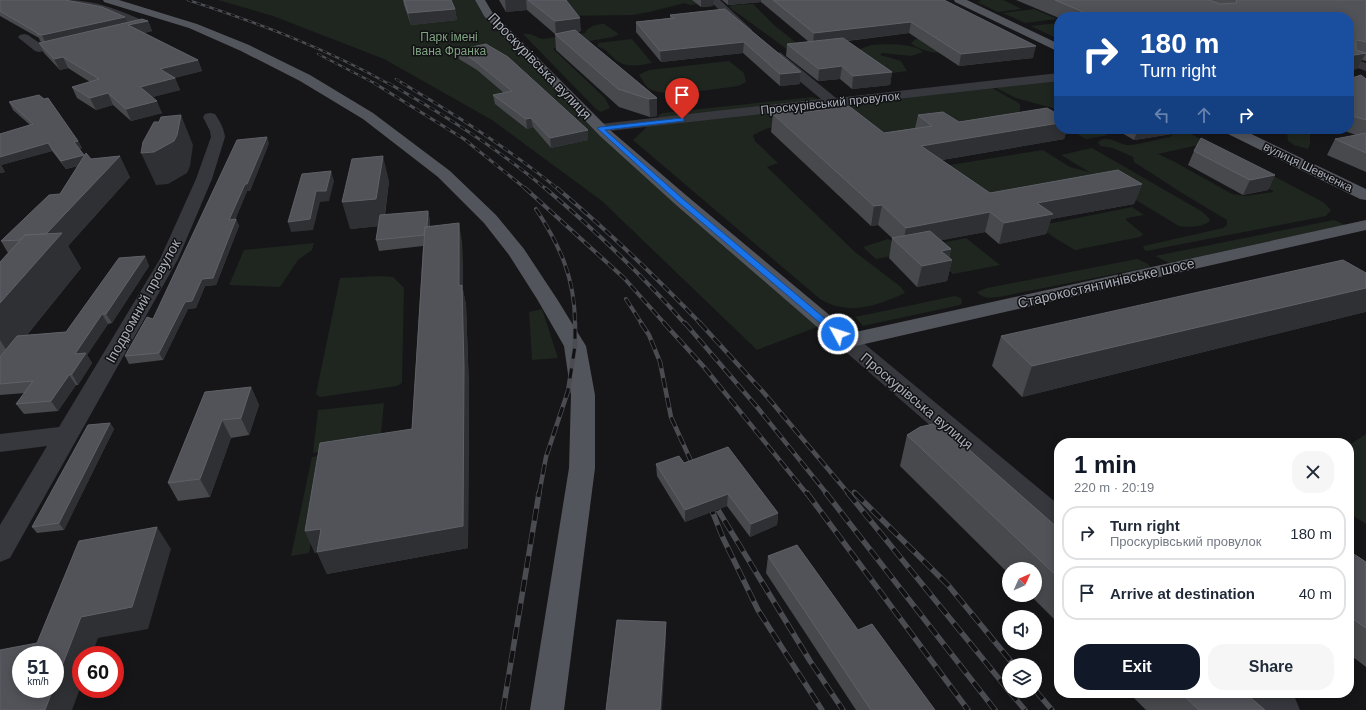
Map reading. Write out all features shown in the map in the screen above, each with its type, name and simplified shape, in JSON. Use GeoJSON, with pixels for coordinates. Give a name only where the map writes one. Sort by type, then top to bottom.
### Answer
{"type":"FeatureCollection","features":[{"type":"Feature","properties":{"kind":"main road"},"geometry":{"type":"LineString","coordinates":[[108,0],[200,29],[245,48],[305,78],[368,116],[391,133],[444,174],[490,219],[517,253],[575,346],[583,395],[582,468],[547,710]]}},
{"type":"Feature","properties":{"kind":"main road","name":"Проскурівська вулиця"},"geometry":{"type":"LineString","coordinates":[[480,0],[488,14],[600,128],[681,200],[847,341]]}},
{"type":"Feature","properties":{"kind":"main road"},"geometry":{"type":"LineString","coordinates":[[959,0],[1054,46]]}},
{"type":"Feature","properties":{"kind":"main road","name":"вулиця Шевченка"},"geometry":{"type":"LineString","coordinates":[[1239,134],[1366,195]]}},
{"type":"Feature","properties":{"kind":"main road","name":"Старокостянтинівське шосе"},"geometry":{"type":"LineString","coordinates":[[847,341],[1366,225]]}},
{"type":"Feature","properties":{"kind":"street"},"geometry":{"type":"LineString","coordinates":[[72,0],[114,12],[144,25],[112,33]]}},
{"type":"Feature","properties":{"kind":"street"},"geometry":{"type":"LineString","coordinates":[[714,0],[753,35]]}},
{"type":"Feature","properties":{"kind":"street"},"geometry":{"type":"LineString","coordinates":[[24,37],[39,48],[51,47],[81,40]]}},
{"type":"Feature","properties":{"kind":"street"},"geometry":{"type":"LineString","coordinates":[[769,50],[833,102]]}},
{"type":"Feature","properties":{"kind":"street"},"geometry":{"type":"LineString","coordinates":[[1354,63],[1366,67]]}},
{"type":"Feature","properties":{"kind":"street","name":"Проскурівський провулок"},"geometry":{"type":"LineString","coordinates":[[600,128],[1054,78]]}},
{"type":"Feature","properties":{"kind":"street","name":"Іподромний провулок"},"geometry":{"type":"LineString","coordinates":[[0,550],[169,259],[204,180],[218,137],[217,131],[210,117]]}},
{"type":"Feature","properties":{"kind":"street","name":"Проскурівська вулиця"},"geometry":{"type":"LineString","coordinates":[[847,341],[1054,517]]}},
{"type":"Feature","properties":{"kind":"street"},"geometry":{"type":"LineString","coordinates":[[0,443],[66,435]]}},
{"type":"Feature","properties":{"kind":"street"},"geometry":{"type":"LineString","coordinates":[[1269,698],[1283,710]]}},
{"type":"Feature","properties":{"kind":"green space","name":"Парк імені Івана Франка"},"geometry":{"type":"Polygon","coordinates":[[[218,0],[475,0],[483,15],[594,130],[817,327],[757,350],[602,201],[492,120],[384,59],[273,16],[218,0]]]}},
{"type":"Feature","properties":{"kind":"green space"},"geometry":{"type":"Polygon","coordinates":[[[557,0],[708,0],[703,4],[689,5],[685,3],[632,15],[561,16],[557,0]]]}},
{"type":"Feature","properties":{"kind":"green space"},"geometry":{"type":"Polygon","coordinates":[[[979,0],[1003,0],[1022,9],[998,12],[977,2],[981,1],[979,0]]]}},
{"type":"Feature","properties":{"kind":"green space"},"geometry":{"type":"Polygon","coordinates":[[[753,4],[774,25],[799,45],[791,52],[729,7],[732,5],[753,4]]]}},
{"type":"Feature","properties":{"kind":"green space"},"geometry":{"type":"Polygon","coordinates":[[[1034,9],[1054,18],[1054,19],[1025,23],[1003,13],[1034,9]]]}},
{"type":"Feature","properties":{"kind":"green space"},"geometry":{"type":"Polygon","coordinates":[[[604,24],[619,34],[613,37],[560,46],[553,49],[605,98],[610,108],[601,112],[596,109],[523,34],[530,34],[543,39],[585,33],[593,26],[604,24]]]}},
{"type":"Feature","properties":{"kind":"green space"},"geometry":{"type":"Polygon","coordinates":[[[1054,24],[1054,37],[1031,26],[1054,24]]]}},
{"type":"Feature","properties":{"kind":"green space"},"geometry":{"type":"Polygon","coordinates":[[[945,35],[942,53],[926,51],[911,43],[916,39],[945,35]]]}},
{"type":"Feature","properties":{"kind":"green space"},"geometry":{"type":"Polygon","coordinates":[[[632,39],[652,63],[636,66],[623,64],[616,60],[607,51],[598,47],[598,43],[632,39]]]}},
{"type":"Feature","properties":{"kind":"green space"},"geometry":{"type":"Polygon","coordinates":[[[891,44],[906,46],[923,52],[911,56],[882,53],[880,55],[901,61],[907,71],[864,77],[857,50],[871,45],[891,44]]]}},
{"type":"Feature","properties":{"kind":"green space"},"geometry":{"type":"Polygon","coordinates":[[[729,61],[744,73],[746,82],[738,86],[718,89],[665,93],[648,88],[639,75],[649,70],[729,61]]]}},
{"type":"Feature","properties":{"kind":"green space"},"geometry":{"type":"Polygon","coordinates":[[[1054,80],[1054,108],[1016,98],[994,87],[1054,80]]]}},
{"type":"Feature","properties":{"kind":"green space"},"geometry":{"type":"Polygon","coordinates":[[[987,85],[1020,104],[1020,111],[1011,115],[889,135],[833,102],[987,85]]]}},
{"type":"Feature","properties":{"kind":"green space"},"geometry":{"type":"Polygon","coordinates":[[[813,97],[821,101],[821,104],[832,114],[828,118],[768,128],[753,135],[755,141],[778,163],[767,167],[855,252],[901,287],[905,293],[884,302],[852,308],[841,307],[820,299],[633,140],[651,123],[660,119],[658,115],[663,113],[813,97]]]}},
{"type":"Feature","properties":{"kind":"green space"},"geometry":{"type":"Polygon","coordinates":[[[1077,134],[1108,135],[1086,139],[1077,134]]]}},
{"type":"Feature","properties":{"kind":"green space"},"geometry":{"type":"Polygon","coordinates":[[[1172,134],[1192,134],[1207,143],[1158,154],[1232,194],[1245,196],[1273,191],[1193,150],[1216,146],[1323,202],[1331,210],[1326,216],[1146,251],[1143,248],[1144,246],[1223,228],[1227,225],[1227,220],[1134,162],[1133,157],[1113,148],[1101,146],[1098,143],[1101,140],[1107,139],[1131,145],[1170,137],[1172,134]]]}},
{"type":"Feature","properties":{"kind":"green space"},"geometry":{"type":"Polygon","coordinates":[[[1287,134],[1310,134],[1310,144],[1308,149],[1294,145],[1288,141],[1287,134]]]}},
{"type":"Feature","properties":{"kind":"green space"},"geometry":{"type":"Polygon","coordinates":[[[1092,148],[1201,211],[1209,218],[1210,221],[1203,225],[1187,227],[1179,226],[1061,155],[1092,148]]]}},
{"type":"Feature","properties":{"kind":"green space"},"geometry":{"type":"Polygon","coordinates":[[[1043,150],[1070,167],[1089,172],[1094,175],[975,207],[925,169],[1043,150]]]}},
{"type":"Feature","properties":{"kind":"green space"},"geometry":{"type":"Polygon","coordinates":[[[1132,207],[1144,215],[1127,218],[1126,220],[1143,234],[1140,237],[1075,250],[1038,226],[1132,207]]]}},
{"type":"Feature","properties":{"kind":"green space"},"geometry":{"type":"Polygon","coordinates":[[[1334,220],[1345,225],[1169,263],[1155,256],[1334,220]]]}},
{"type":"Feature","properties":{"kind":"green space"},"geometry":{"type":"Polygon","coordinates":[[[966,238],[1000,265],[953,274],[925,249],[876,259],[863,247],[888,239],[910,249],[966,238]]]}},
{"type":"Feature","properties":{"kind":"green space"},"geometry":{"type":"Polygon","coordinates":[[[314,243],[312,250],[298,260],[280,287],[229,285],[244,250],[314,243]]]}},
{"type":"Feature","properties":{"kind":"green space"},"geometry":{"type":"Polygon","coordinates":[[[1137,259],[1148,264],[1150,267],[999,297],[984,297],[977,292],[987,288],[1137,259]]]}},
{"type":"Feature","properties":{"kind":"green space"},"geometry":{"type":"Polygon","coordinates":[[[381,276],[393,277],[404,288],[402,383],[397,386],[320,397],[316,394],[340,278],[381,276]]]}},
{"type":"Feature","properties":{"kind":"green space"},"geometry":{"type":"Polygon","coordinates":[[[955,296],[961,298],[962,303],[960,305],[863,326],[855,317],[955,296]]]}},
{"type":"Feature","properties":{"kind":"green space"},"geometry":{"type":"Polygon","coordinates":[[[542,309],[558,358],[532,360],[529,312],[542,309]]]}},
{"type":"Feature","properties":{"kind":"green space"},"geometry":{"type":"Polygon","coordinates":[[[384,403],[380,443],[313,453],[318,410],[384,403]]]}},
{"type":"Feature","properties":{"kind":"green space"},"geometry":{"type":"Polygon","coordinates":[[[1366,434],[1366,524],[1354,516],[1354,442],[1366,434]]]}},
{"type":"Feature","properties":{"kind":"green space"},"geometry":{"type":"Polygon","coordinates":[[[337,453],[325,463],[309,553],[291,556],[312,457],[337,453]]]}},
{"type":"Feature","properties":{"kind":"building"},"geometry":{"type":"Polygon","coordinates":[[[0,0],[65,0],[102,7],[125,17],[42,35],[37,34],[39,34],[0,11],[0,0]]]}},
{"type":"Feature","properties":{"kind":"building"},"geometry":{"type":"Polygon","coordinates":[[[404,0],[451,0],[455,9],[408,13],[404,0]]]}},
{"type":"Feature","properties":{"kind":"building"},"geometry":{"type":"Polygon","coordinates":[[[528,0],[566,0],[580,18],[555,21],[528,0]]]}},
{"type":"Feature","properties":{"kind":"building"},"geometry":{"type":"Polygon","coordinates":[[[773,0],[944,0],[1036,46],[961,54],[911,22],[814,33],[773,0]]]}},
{"type":"Feature","properties":{"kind":"building"},"geometry":{"type":"Polygon","coordinates":[[[1055,0],[1209,0],[1220,4],[1237,3],[1236,0],[1366,0],[1366,42],[1356,41],[1356,50],[1366,53],[1354,55],[1354,12],[1083,12],[1055,0]]]}},
{"type":"Feature","properties":{"kind":"building"},"geometry":{"type":"Polygon","coordinates":[[[725,9],[801,72],[780,74],[744,42],[660,51],[636,22],[674,18],[670,15],[725,9]]]}},
{"type":"Feature","properties":{"kind":"building"},"geometry":{"type":"Polygon","coordinates":[[[142,19],[148,21],[128,25],[198,60],[160,69],[175,78],[140,87],[157,101],[126,109],[108,93],[90,98],[72,87],[99,79],[63,57],[54,59],[39,43],[142,19]]]}},
{"type":"Feature","properties":{"kind":"building"},"geometry":{"type":"Polygon","coordinates":[[[575,30],[657,98],[649,99],[618,89],[555,34],[575,30]]]}},
{"type":"Feature","properties":{"kind":"building"},"geometry":{"type":"Polygon","coordinates":[[[843,38],[892,72],[853,76],[842,66],[819,69],[787,44],[843,38]]]}},
{"type":"Feature","properties":{"kind":"building"},"geometry":{"type":"Polygon","coordinates":[[[486,44],[508,57],[588,130],[550,138],[531,118],[526,119],[493,95],[512,91],[475,61],[458,50],[486,44]]]}},
{"type":"Feature","properties":{"kind":"building"},"geometry":{"type":"Polygon","coordinates":[[[1361,75],[1366,79],[1366,120],[1354,116],[1354,77],[1361,75]]]}},
{"type":"Feature","properties":{"kind":"building"},"geometry":{"type":"Polygon","coordinates":[[[39,95],[44,99],[48,98],[78,141],[74,142],[84,155],[61,161],[48,143],[0,157],[0,134],[33,124],[9,102],[39,95]]]}},
{"type":"Feature","properties":{"kind":"building"},"geometry":{"type":"Polygon","coordinates":[[[849,106],[884,133],[932,126],[918,115],[943,112],[959,122],[1047,108],[1054,112],[1054,124],[921,146],[990,193],[1118,170],[1142,184],[1037,203],[1053,214],[1004,223],[990,212],[906,228],[882,205],[874,206],[773,114],[798,111],[801,113],[849,106]]]}},
{"type":"Feature","properties":{"kind":"building"},"geometry":{"type":"Polygon","coordinates":[[[181,115],[177,135],[174,141],[154,152],[141,153],[143,142],[154,122],[159,122],[161,117],[181,115]]]}},
{"type":"Feature","properties":{"kind":"building"},"geometry":{"type":"Polygon","coordinates":[[[1366,133],[1366,153],[1335,139],[1366,133]]]}},
{"type":"Feature","properties":{"kind":"building"},"geometry":{"type":"Polygon","coordinates":[[[267,137],[247,184],[245,184],[229,220],[236,219],[213,278],[202,279],[192,301],[185,302],[159,353],[125,356],[147,317],[153,319],[237,140],[267,137]]]}},
{"type":"Feature","properties":{"kind":"building"},"geometry":{"type":"Polygon","coordinates":[[[1201,138],[1275,175],[1250,180],[1194,151],[1201,138]]]}},
{"type":"Feature","properties":{"kind":"building"},"geometry":{"type":"Polygon","coordinates":[[[86,153],[91,159],[120,156],[46,234],[25,235],[20,240],[1,241],[49,195],[60,194],[86,153]]]}},
{"type":"Feature","properties":{"kind":"building"},"geometry":{"type":"Polygon","coordinates":[[[383,156],[376,199],[342,202],[352,159],[383,156]]]}},
{"type":"Feature","properties":{"kind":"building"},"geometry":{"type":"Polygon","coordinates":[[[331,171],[326,191],[316,191],[310,219],[288,222],[302,174],[331,171]]]}},
{"type":"Feature","properties":{"kind":"building"},"geometry":{"type":"Polygon","coordinates":[[[428,211],[427,227],[425,227],[424,235],[376,240],[380,215],[428,211]]]}},
{"type":"Feature","properties":{"kind":"building"},"geometry":{"type":"Polygon","coordinates":[[[459,223],[459,286],[462,285],[464,368],[463,526],[317,552],[321,529],[305,531],[320,443],[412,429],[425,227],[459,223]]]}},
{"type":"Feature","properties":{"kind":"building"},"geometry":{"type":"Polygon","coordinates":[[[930,231],[951,249],[941,251],[952,260],[922,266],[892,238],[930,231]]]}},
{"type":"Feature","properties":{"kind":"building"},"geometry":{"type":"Polygon","coordinates":[[[62,233],[0,303],[0,262],[25,235],[62,233]]]}},
{"type":"Feature","properties":{"kind":"building"},"geometry":{"type":"Polygon","coordinates":[[[145,256],[106,314],[102,314],[75,354],[86,353],[51,401],[16,404],[33,381],[0,384],[0,357],[17,336],[66,332],[119,258],[145,256]]]}},
{"type":"Feature","properties":{"kind":"building"},"geometry":{"type":"Polygon","coordinates":[[[1343,260],[1366,273],[1366,288],[1032,366],[1001,336],[1343,260]]]}},
{"type":"Feature","properties":{"kind":"building"},"geometry":{"type":"Polygon","coordinates":[[[251,387],[241,418],[222,420],[200,479],[168,483],[205,392],[251,387]]]}},
{"type":"Feature","properties":{"kind":"building"},"geometry":{"type":"Polygon","coordinates":[[[110,423],[59,523],[32,527],[88,425],[110,423]]]}},
{"type":"Feature","properties":{"kind":"building"},"geometry":{"type":"Polygon","coordinates":[[[940,424],[1054,525],[1054,573],[1042,562],[907,435],[920,427],[940,424]]]}},
{"type":"Feature","properties":{"kind":"building"},"geometry":{"type":"Polygon","coordinates":[[[728,447],[778,513],[751,524],[728,494],[685,510],[656,464],[679,456],[684,463],[728,447]]]}},
{"type":"Feature","properties":{"kind":"building"},"geometry":{"type":"Polygon","coordinates":[[[157,527],[132,607],[81,617],[64,661],[64,646],[21,646],[37,643],[79,541],[157,527]]]}},
{"type":"Feature","properties":{"kind":"building"},"geometry":{"type":"Polygon","coordinates":[[[797,545],[858,630],[872,624],[935,710],[871,710],[768,556],[797,545]]]}},
{"type":"Feature","properties":{"kind":"building"},"geometry":{"type":"Polygon","coordinates":[[[1354,554],[1366,562],[1366,628],[1354,620],[1354,554]]]}},
{"type":"Feature","properties":{"kind":"building"},"geometry":{"type":"Polygon","coordinates":[[[617,620],[666,622],[660,710],[606,710],[617,620]]]}},
{"type":"Feature","properties":{"kind":"building"},"geometry":{"type":"Polygon","coordinates":[[[12,648],[12,698],[50,698],[45,710],[0,710],[0,650],[12,648]]]}},
{"type":"Feature","properties":{"kind":"building"},"geometry":{"type":"Polygon","coordinates":[[[1186,698],[1251,698],[1265,710],[1199,710],[1186,698]]]}},
{"type":"Feature","properties":{"kind":"railway"},"geometry":{"type":"LineString","coordinates":[[188,0],[291,37],[340,59],[389,84]]}},
{"type":"Feature","properties":{"kind":"railway"},"geometry":{"type":"LineString","coordinates":[[318,54],[376,84]]}},
{"type":"Feature","properties":{"kind":"railway"},"geometry":{"type":"LineString","coordinates":[[396,79],[404,84]]}},
{"type":"Feature","properties":{"kind":"railway"},"geometry":{"type":"LineString","coordinates":[[374,83],[464,139],[526,189]]}},
{"type":"Feature","properties":{"kind":"railway"},"geometry":{"type":"LineString","coordinates":[[388,83],[469,132],[546,189]]}},
{"type":"Feature","properties":{"kind":"railway"},"geometry":{"type":"LineString","coordinates":[[402,83],[482,133],[558,189]]}},
{"type":"Feature","properties":{"kind":"railway"},"geometry":{"type":"LineString","coordinates":[[525,188],[624,278],[665,324]]}},
{"type":"Feature","properties":{"kind":"railway"},"geometry":{"type":"LineString","coordinates":[[545,188],[618,253],[685,324]]}},
{"type":"Feature","properties":{"kind":"railway"},"geometry":{"type":"LineString","coordinates":[[557,188],[631,254],[700,323]]}},
{"type":"Feature","properties":{"kind":"railway"},"geometry":{"type":"LineString","coordinates":[[536,209],[559,250],[569,277],[575,324]]}},
{"type":"Feature","properties":{"kind":"railway"},"geometry":{"type":"LineString","coordinates":[[626,299],[642,324]]}},
{"type":"Feature","properties":{"kind":"railway"},"geometry":{"type":"LineString","coordinates":[[641,323],[649,335],[660,362],[671,417],[695,470]]}},
{"type":"Feature","properties":{"kind":"railway"},"geometry":{"type":"LineString","coordinates":[[664,323],[704,367],[807,494]]}},
{"type":"Feature","properties":{"kind":"railway"},"geometry":{"type":"LineString","coordinates":[[685,323],[757,407],[827,494]]}},
{"type":"Feature","properties":{"kind":"railway"},"geometry":{"type":"LineString","coordinates":[[700,323],[764,393],[849,494]]}},
{"type":"Feature","properties":{"kind":"railway"},"geometry":{"type":"LineString","coordinates":[[539,494],[546,457],[568,391],[575,346],[575,324]]}},
{"type":"Feature","properties":{"kind":"railway"},"geometry":{"type":"LineString","coordinates":[[503,710],[539,493]]}},
{"type":"Feature","properties":{"kind":"railway"},"geometry":{"type":"LineString","coordinates":[[807,493],[968,710]]}},
{"type":"Feature","properties":{"kind":"railway"},"geometry":{"type":"LineString","coordinates":[[826,493],[995,710]]}},
{"type":"Feature","properties":{"kind":"railway"},"geometry":{"type":"LineString","coordinates":[[848,493],[1025,710]]}},
{"type":"Feature","properties":{"kind":"railway"},"geometry":{"type":"LineString","coordinates":[[855,493],[948,585],[1008,658]]}},
{"type":"Feature","properties":{"kind":"railway"},"geometry":{"type":"LineString","coordinates":[[712,500],[810,661],[843,710]]}},
{"type":"Feature","properties":{"kind":"railway"},"geometry":{"type":"LineString","coordinates":[[709,503],[723,538],[758,610],[822,710]]}},
{"type":"Feature","properties":{"kind":"railway"},"geometry":{"type":"LineString","coordinates":[[1042,698],[1052,710]]}},
{"type":"Feature","properties":{"kind":"route"},"geometry":{"type":"LineString","coordinates":[[682,119],[600,128],[681,200],[838,334]]}}]}
